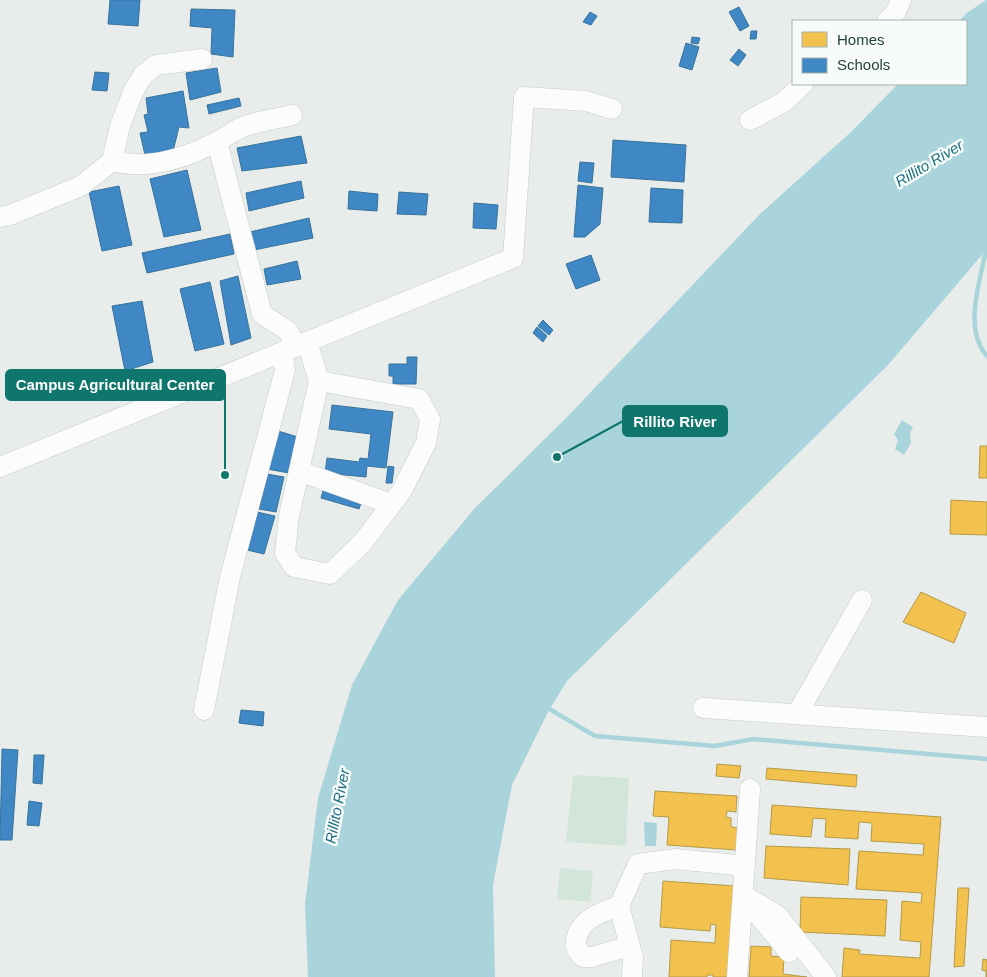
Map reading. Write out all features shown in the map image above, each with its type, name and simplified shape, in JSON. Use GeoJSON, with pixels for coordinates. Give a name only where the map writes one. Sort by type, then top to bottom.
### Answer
{"type":"FeatureCollection","features":[{"type":"Feature","properties":{"kind":"street"},"geometry":{"type":"LineString","coordinates":[[888,20],[895,13],[901,0]]}},
{"type":"Feature","properties":{"kind":"street"},"geometry":{"type":"LineString","coordinates":[[0,217],[10,215],[81,186],[112,161],[120,126],[134,92],[144,75],[156,65],[202,59]]}},
{"type":"Feature","properties":{"kind":"street"},"geometry":{"type":"LineString","coordinates":[[750,120],[784,102],[802,85]]}},
{"type":"Feature","properties":{"kind":"street"},"geometry":{"type":"LineString","coordinates":[[0,467],[513,258],[524,97],[586,101],[612,109]]}},
{"type":"Feature","properties":{"kind":"street"},"geometry":{"type":"LineString","coordinates":[[112,161],[126,164],[150,164],[188,155],[217,142],[243,127],[292,115]]}},
{"type":"Feature","properties":{"kind":"street"},"geometry":{"type":"LineString","coordinates":[[217,142],[262,314],[288,331],[295,347],[319,381],[419,399],[430,419],[426,442],[401,492],[363,542],[330,574],[294,567],[285,553],[289,516],[319,381]]}},
{"type":"Feature","properties":{"kind":"street"},"geometry":{"type":"LineString","coordinates":[[204,710],[230,577],[285,370],[295,347]]}},
{"type":"Feature","properties":{"kind":"street"},"geometry":{"type":"LineString","coordinates":[[299,470],[391,504]]}},
{"type":"Feature","properties":{"kind":"street"},"geometry":{"type":"LineString","coordinates":[[798,714],[862,600]]}},
{"type":"Feature","properties":{"kind":"street"},"geometry":{"type":"LineString","coordinates":[[703,708],[987,727]]}},
{"type":"Feature","properties":{"kind":"street"},"geometry":{"type":"LineString","coordinates":[[737,977],[750,789]]}},
{"type":"Feature","properties":{"kind":"street"},"geometry":{"type":"LineString","coordinates":[[632,977],[633,957],[628,946],[619,906],[638,864],[676,859],[745,866]]}},
{"type":"Feature","properties":{"kind":"street"},"geometry":{"type":"LineString","coordinates":[[742,895],[776,914],[806,967],[826,977]]}},
{"type":"Feature","properties":{"kind":"street"},"geometry":{"type":"LineString","coordinates":[[619,906],[587,921],[580,928],[575,945],[577,952],[583,957],[604,954],[628,946]]}},
{"type":"Feature","properties":{"kind":"green space"},"geometry":{"type":"Polygon","coordinates":[[[573,775],[629,778],[626,846],[566,842],[573,775]]]}},
{"type":"Feature","properties":{"kind":"green space"},"geometry":{"type":"Polygon","coordinates":[[[560,868],[593,871],[590,902],[557,899],[560,868]]]}},
{"type":"Feature","properties":{"kind":"water"},"geometry":{"type":"Polygon","coordinates":[[[987,0],[987,249],[888,365],[567,681],[549,710],[512,785],[493,885],[495,977],[308,977],[305,904],[318,798],[352,685],[398,600],[475,508],[568,416],[759,215],[852,131],[897,85],[967,85],[967,20],[960,20],[987,0]]]}},
{"type":"Feature","properties":{"kind":"water"},"geometry":{"type":"Polygon","coordinates":[[[902,420],[913,427],[910,433],[911,443],[904,455],[895,449],[898,440],[894,434],[902,420]]]}},
{"type":"Feature","properties":{"kind":"water"},"geometry":{"type":"Polygon","coordinates":[[[644,822],[657,823],[656,846],[645,846],[644,822]]]}},
{"type":"Feature","properties":{"kind":"building: Homes"},"geometry":{"type":"Polygon","coordinates":[[[980,446],[987,446],[987,478],[979,478],[980,446]]]}},
{"type":"Feature","properties":{"kind":"building: Homes"},"geometry":{"type":"Polygon","coordinates":[[[951,500],[987,502],[987,535],[950,534],[951,500]]]}},
{"type":"Feature","properties":{"kind":"building: Homes"},"geometry":{"type":"Polygon","coordinates":[[[921,592],[966,613],[954,643],[903,622],[921,592]]]}},
{"type":"Feature","properties":{"kind":"building: Homes"},"geometry":{"type":"Polygon","coordinates":[[[717,764],[741,766],[739,778],[716,776],[717,764]]]}},
{"type":"Feature","properties":{"kind":"building: Homes"},"geometry":{"type":"Polygon","coordinates":[[[767,768],[857,775],[856,787],[766,779],[767,768]]]}},
{"type":"Feature","properties":{"kind":"building: Homes"},"geometry":{"type":"Polygon","coordinates":[[[655,791],[737,796],[736,812],[727,811],[726,817],[731,818],[731,827],[738,828],[737,850],[667,845],[669,817],[653,816],[655,791]]]}},
{"type":"Feature","properties":{"kind":"building: Homes"},"geometry":{"type":"Polygon","coordinates":[[[772,805],[941,817],[929,977],[842,977],[844,948],[860,950],[859,954],[920,958],[921,942],[900,940],[902,901],[921,903],[922,893],[856,889],[859,851],[923,855],[924,844],[871,841],[872,823],[859,822],[858,839],[825,837],[826,819],[813,818],[811,837],[770,834],[772,805]]]}},
{"type":"Feature","properties":{"kind":"building: Homes"},"geometry":{"type":"Polygon","coordinates":[[[766,846],[850,849],[848,885],[764,878],[766,846]]]}},
{"type":"Feature","properties":{"kind":"building: Homes"},"geometry":{"type":"Polygon","coordinates":[[[663,881],[735,886],[729,977],[707,975],[707,977],[669,977],[671,940],[715,943],[716,925],[711,924],[710,931],[660,927],[663,881]]]}},
{"type":"Feature","properties":{"kind":"building: Homes"},"geometry":{"type":"Polygon","coordinates":[[[958,888],[969,888],[964,966],[954,967],[958,888]]]}},
{"type":"Feature","properties":{"kind":"building: Homes"},"geometry":{"type":"Polygon","coordinates":[[[801,897],[887,900],[885,936],[800,932],[801,897]]]}},
{"type":"Feature","properties":{"kind":"building: Homes"},"geometry":{"type":"Polygon","coordinates":[[[751,946],[771,947],[771,956],[784,957],[783,974],[807,977],[749,977],[751,946]]]}},
{"type":"Feature","properties":{"kind":"building: Homes"},"geometry":{"type":"Polygon","coordinates":[[[983,959],[987,960],[987,977],[986,971],[982,970],[983,959]]]}},
{"type":"Feature","properties":{"kind":"building: Schools"},"geometry":{"type":"Polygon","coordinates":[[[110,0],[140,0],[138,26],[108,24],[110,0]]]}},
{"type":"Feature","properties":{"kind":"building: Schools"},"geometry":{"type":"Polygon","coordinates":[[[739,7],[749,26],[740,31],[729,12],[739,7]]]}},
{"type":"Feature","properties":{"kind":"building: Schools"},"geometry":{"type":"Polygon","coordinates":[[[191,9],[235,10],[233,57],[211,54],[212,28],[190,26],[191,9]]]}},
{"type":"Feature","properties":{"kind":"building: Schools"},"geometry":{"type":"Polygon","coordinates":[[[590,12],[597,16],[591,25],[583,22],[590,12]]]}},
{"type":"Feature","properties":{"kind":"building: Schools"},"geometry":{"type":"Polygon","coordinates":[[[751,31],[757,31],[756,39],[750,39],[751,31]]]}},
{"type":"Feature","properties":{"kind":"building: Schools"},"geometry":{"type":"Polygon","coordinates":[[[692,37],[700,38],[698,44],[691,43],[692,37]]]}},
{"type":"Feature","properties":{"kind":"building: Schools"},"geometry":{"type":"Polygon","coordinates":[[[686,43],[699,47],[692,70],[679,66],[686,43]]]}},
{"type":"Feature","properties":{"kind":"building: Schools"},"geometry":{"type":"Polygon","coordinates":[[[739,49],[746,55],[738,66],[730,60],[739,49]]]}},
{"type":"Feature","properties":{"kind":"building: Schools"},"geometry":{"type":"Polygon","coordinates":[[[217,68],[221,92],[190,100],[186,73],[217,68]]]}},
{"type":"Feature","properties":{"kind":"building: Schools"},"geometry":{"type":"Polygon","coordinates":[[[95,72],[109,73],[107,91],[92,90],[95,72]]]}},
{"type":"Feature","properties":{"kind":"building: Schools"},"geometry":{"type":"Polygon","coordinates":[[[183,91],[189,128],[179,127],[173,151],[145,155],[140,133],[148,132],[144,115],[148,114],[146,98],[183,91]]]}},
{"type":"Feature","properties":{"kind":"building: Schools"},"geometry":{"type":"Polygon","coordinates":[[[239,98],[241,106],[209,114],[207,105],[239,98]]]}},
{"type":"Feature","properties":{"kind":"building: Schools"},"geometry":{"type":"Polygon","coordinates":[[[301,136],[307,163],[242,171],[237,148],[301,136]]]}},
{"type":"Feature","properties":{"kind":"building: Schools"},"geometry":{"type":"Polygon","coordinates":[[[613,140],[686,145],[684,182],[611,177],[613,140]]]}},
{"type":"Feature","properties":{"kind":"building: Schools"},"geometry":{"type":"Polygon","coordinates":[[[580,162],[594,163],[592,183],[578,181],[580,162]]]}},
{"type":"Feature","properties":{"kind":"building: Schools"},"geometry":{"type":"Polygon","coordinates":[[[187,170],[201,230],[164,237],[150,179],[187,170]]]}},
{"type":"Feature","properties":{"kind":"building: Schools"},"geometry":{"type":"Polygon","coordinates":[[[301,181],[304,198],[249,211],[246,193],[301,181]]]}},
{"type":"Feature","properties":{"kind":"building: Schools"},"geometry":{"type":"Polygon","coordinates":[[[578,185],[603,188],[600,224],[585,237],[574,237],[578,185]]]}},
{"type":"Feature","properties":{"kind":"building: Schools"},"geometry":{"type":"Polygon","coordinates":[[[119,186],[132,245],[102,251],[89,192],[119,186]]]}},
{"type":"Feature","properties":{"kind":"building: Schools"},"geometry":{"type":"Polygon","coordinates":[[[651,188],[683,190],[682,223],[649,222],[651,188]]]}},
{"type":"Feature","properties":{"kind":"building: Schools"},"geometry":{"type":"Polygon","coordinates":[[[349,191],[378,194],[377,211],[348,209],[349,191]]]}},
{"type":"Feature","properties":{"kind":"building: Schools"},"geometry":{"type":"Polygon","coordinates":[[[399,192],[428,194],[426,215],[397,214],[399,192]]]}},
{"type":"Feature","properties":{"kind":"building: Schools"},"geometry":{"type":"Polygon","coordinates":[[[474,203],[498,205],[496,229],[473,228],[474,203]]]}},
{"type":"Feature","properties":{"kind":"building: Schools"},"geometry":{"type":"Polygon","coordinates":[[[309,218],[313,238],[254,250],[250,232],[309,218]]]}},
{"type":"Feature","properties":{"kind":"building: Schools"},"geometry":{"type":"Polygon","coordinates":[[[230,234],[234,254],[147,273],[142,253],[230,234]]]}},
{"type":"Feature","properties":{"kind":"building: Schools"},"geometry":{"type":"Polygon","coordinates":[[[591,255],[600,280],[576,289],[566,264],[591,255]]]}},
{"type":"Feature","properties":{"kind":"building: Schools"},"geometry":{"type":"Polygon","coordinates":[[[297,261],[301,279],[267,285],[264,269],[297,261]]]}},
{"type":"Feature","properties":{"kind":"building: Schools"},"geometry":{"type":"Polygon","coordinates":[[[238,276],[251,338],[231,345],[220,281],[238,276]]]}},
{"type":"Feature","properties":{"kind":"building: Schools"},"geometry":{"type":"Polygon","coordinates":[[[210,282],[224,344],[195,351],[180,289],[210,282]]]}},
{"type":"Feature","properties":{"kind":"building: Schools"},"geometry":{"type":"Polygon","coordinates":[[[142,301],[153,362],[125,371],[112,306],[142,301]]]}},
{"type":"Feature","properties":{"kind":"building: Schools"},"geometry":{"type":"Polygon","coordinates":[[[543,320],[553,330],[549,335],[538,326],[543,320]]]}},
{"type":"Feature","properties":{"kind":"building: Schools"},"geometry":{"type":"Polygon","coordinates":[[[537,327],[547,336],[543,342],[533,333],[537,327]]]}},
{"type":"Feature","properties":{"kind":"building: Schools"},"geometry":{"type":"Polygon","coordinates":[[[407,357],[417,357],[416,384],[393,384],[393,376],[389,376],[389,364],[407,364],[407,357]]]}},
{"type":"Feature","properties":{"kind":"building: Schools"},"geometry":{"type":"Polygon","coordinates":[[[332,405],[393,412],[386,468],[367,466],[366,477],[325,473],[327,458],[359,462],[360,458],[368,459],[371,434],[329,429],[332,405]]]}},
{"type":"Feature","properties":{"kind":"building: Schools"},"geometry":{"type":"Polygon","coordinates":[[[278,431],[298,437],[289,473],[267,469],[278,431]]]}},
{"type":"Feature","properties":{"kind":"building: Schools"},"geometry":{"type":"Polygon","coordinates":[[[388,466],[394,467],[392,483],[386,483],[388,466]]]}},
{"type":"Feature","properties":{"kind":"building: Schools"},"geometry":{"type":"Polygon","coordinates":[[[267,474],[284,477],[276,512],[259,509],[267,474]]]}},
{"type":"Feature","properties":{"kind":"building: Schools"},"geometry":{"type":"Polygon","coordinates":[[[324,487],[346,493],[344,498],[361,503],[359,509],[321,498],[324,487]]]}},
{"type":"Feature","properties":{"kind":"building: Schools"},"geometry":{"type":"Polygon","coordinates":[[[257,512],[275,516],[264,554],[247,550],[257,512]]]}},
{"type":"Feature","properties":{"kind":"building: Schools"},"geometry":{"type":"Polygon","coordinates":[[[241,710],[264,712],[263,726],[239,723],[241,710]]]}},
{"type":"Feature","properties":{"kind":"building: Schools"},"geometry":{"type":"Polygon","coordinates":[[[2,749],[18,750],[12,840],[0,840],[2,749]]]}},
{"type":"Feature","properties":{"kind":"building: Schools"},"geometry":{"type":"Polygon","coordinates":[[[34,755],[44,755],[42,784],[33,783],[34,755]]]}},
{"type":"Feature","properties":{"kind":"building: Schools"},"geometry":{"type":"Polygon","coordinates":[[[29,801],[42,803],[39,826],[27,825],[29,801]]]}},
{"type":"Feature","properties":{"kind":"waterway"},"geometry":{"type":"LineString","coordinates":[[984,244],[986,250],[977,290],[975,319],[976,333],[980,345],[987,356]]}},
{"type":"Feature","properties":{"kind":"waterway"},"geometry":{"type":"LineString","coordinates":[[546,707],[595,736],[715,746],[753,739],[987,759]]}},
{"type":"Feature","properties":{"kind":"place","name":"Rillito River"},"geometry":{"type":"Point","coordinates":[557,457]}},
{"type":"Feature","properties":{"kind":"place","name":"Campus Agricultural Center"},"geometry":{"type":"Point","coordinates":[225,475]}}]}
